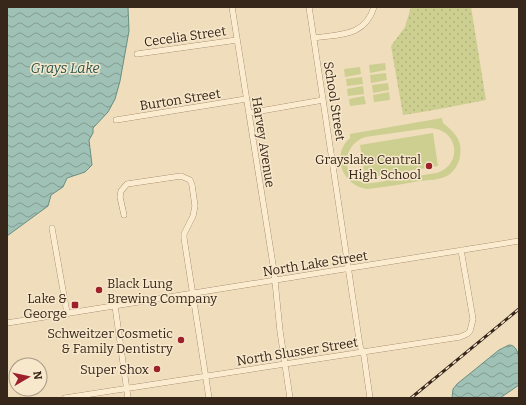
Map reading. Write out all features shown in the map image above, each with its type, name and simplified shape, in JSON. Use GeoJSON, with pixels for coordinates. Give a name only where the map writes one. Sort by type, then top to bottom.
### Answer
{"type":"FeatureCollection","features":[{"type":"Feature","properties":{"kind":"street","name":"Harvey Avenue"},"geometry":{"type":"LineString","coordinates":[[232,7],[272,264],[290,398]]}},
{"type":"Feature","properties":{"kind":"street","name":"School Street"},"geometry":{"type":"LineString","coordinates":[[309,7],[370,398]]}},
{"type":"Feature","properties":{"kind":"street"},"geometry":{"type":"LineString","coordinates":[[314,38],[355,31],[367,22],[374,7]]}},
{"type":"Feature","properties":{"kind":"street","name":"Cecelia Street"},"geometry":{"type":"LineString","coordinates":[[136,54],[237,40]]}},
{"type":"Feature","properties":{"kind":"street","name":"Burton Street"},"geometry":{"type":"LineString","coordinates":[[116,120],[246,99]]}},
{"type":"Feature","properties":{"kind":"street"},"geometry":{"type":"LineString","coordinates":[[249,113],[323,100]]}},
{"type":"Feature","properties":{"kind":"street"},"geometry":{"type":"LineString","coordinates":[[124,215],[120,197],[121,191],[127,184],[177,175],[190,180],[195,210],[184,234],[184,238],[209,398]]}},
{"type":"Feature","properties":{"kind":"street"},"geometry":{"type":"LineString","coordinates":[[52,228],[67,313]]}},
{"type":"Feature","properties":{"kind":"street","name":"North Lake Street"},"geometry":{"type":"LineString","coordinates":[[7,323],[519,241]]}},
{"type":"Feature","properties":{"kind":"street","name":"North Slusser Street"},"geometry":{"type":"LineString","coordinates":[[65,398],[460,337],[470,331],[473,320],[461,250]]}},
{"type":"Feature","properties":{"kind":"street"},"geometry":{"type":"LineString","coordinates":[[115,306],[128,398]]}},
{"type":"Feature","properties":{"kind":"green space"},"geometry":{"type":"Polygon","coordinates":[[[411,7],[471,7],[486,100],[403,115],[391,46],[405,27],[411,7]]]}},
{"type":"Feature","properties":{"kind":"green space"},"geometry":{"type":"Polygon","coordinates":[[[385,63],[386,70],[370,73],[369,65],[385,63]]]}},
{"type":"Feature","properties":{"kind":"green space"},"geometry":{"type":"Polygon","coordinates":[[[360,67],[361,74],[345,77],[344,69],[360,67]]]}},
{"type":"Feature","properties":{"kind":"green space"},"geometry":{"type":"Polygon","coordinates":[[[386,73],[387,80],[371,83],[370,75],[386,73]]]}},
{"type":"Feature","properties":{"kind":"green space"},"geometry":{"type":"Polygon","coordinates":[[[362,77],[363,84],[347,86],[346,79],[362,77]]]}},
{"type":"Feature","properties":{"kind":"green space"},"geometry":{"type":"Polygon","coordinates":[[[388,83],[389,90],[373,93],[372,85],[388,83]]]}},
{"type":"Feature","properties":{"kind":"green space"},"geometry":{"type":"Polygon","coordinates":[[[363,86],[364,94],[348,96],[347,89],[363,86]]]}},
{"type":"Feature","properties":{"kind":"green space"},"geometry":{"type":"Polygon","coordinates":[[[389,92],[390,100],[374,102],[373,95],[389,92]]]}},
{"type":"Feature","properties":{"kind":"green space"},"geometry":{"type":"Polygon","coordinates":[[[364,96],[366,104],[350,106],[349,99],[364,96]]]}},
{"type":"Feature","properties":{"kind":"green space"},"geometry":{"type":"Polygon","coordinates":[[[442,118],[443,123],[457,137],[461,150],[454,170],[444,177],[434,180],[368,189],[359,187],[352,183],[342,169],[340,161],[341,153],[344,145],[350,138],[350,134],[442,118]],[[429,128],[365,137],[357,141],[351,147],[348,154],[348,169],[352,176],[366,183],[375,183],[437,173],[446,168],[454,155],[454,147],[451,140],[446,134],[439,130],[429,128]]]}},
{"type":"Feature","properties":{"kind":"green space"},"geometry":{"type":"Polygon","coordinates":[[[433,133],[438,166],[365,178],[360,145],[433,133]]]}},
{"type":"Feature","properties":{"kind":"water","name":"Grays Lake"},"geometry":{"type":"Polygon","coordinates":[[[7,7],[128,7],[129,31],[120,81],[115,99],[108,112],[93,128],[93,133],[89,140],[92,165],[85,172],[67,178],[63,187],[51,195],[48,206],[7,236],[7,7]]]}},
{"type":"Feature","properties":{"kind":"water"},"geometry":{"type":"Polygon","coordinates":[[[509,345],[513,346],[518,355],[520,368],[519,385],[500,398],[452,398],[453,389],[457,384],[499,350],[509,345]]]}},
{"type":"Feature","properties":{"kind":"railway"},"geometry":{"type":"LineString","coordinates":[[411,398],[519,309]]}},
{"type":"Feature","properties":{"kind":"place","name":"Grayslake Central High School"},"geometry":{"type":"Point","coordinates":[429,166]}},
{"type":"Feature","properties":{"kind":"place","name":"Black Lung Brewing Company"},"geometry":{"type":"Point","coordinates":[99,290]}},
{"type":"Feature","properties":{"kind":"place","name":"Lake & George"},"geometry":{"type":"Point","coordinates":[75,305]}},
{"type":"Feature","properties":{"kind":"place","name":"Schweitzer Cosmetic & Family Dentistry"},"geometry":{"type":"Point","coordinates":[181,340]}},
{"type":"Feature","properties":{"kind":"place","name":"Super Shox"},"geometry":{"type":"Point","coordinates":[157,369]}}]}
